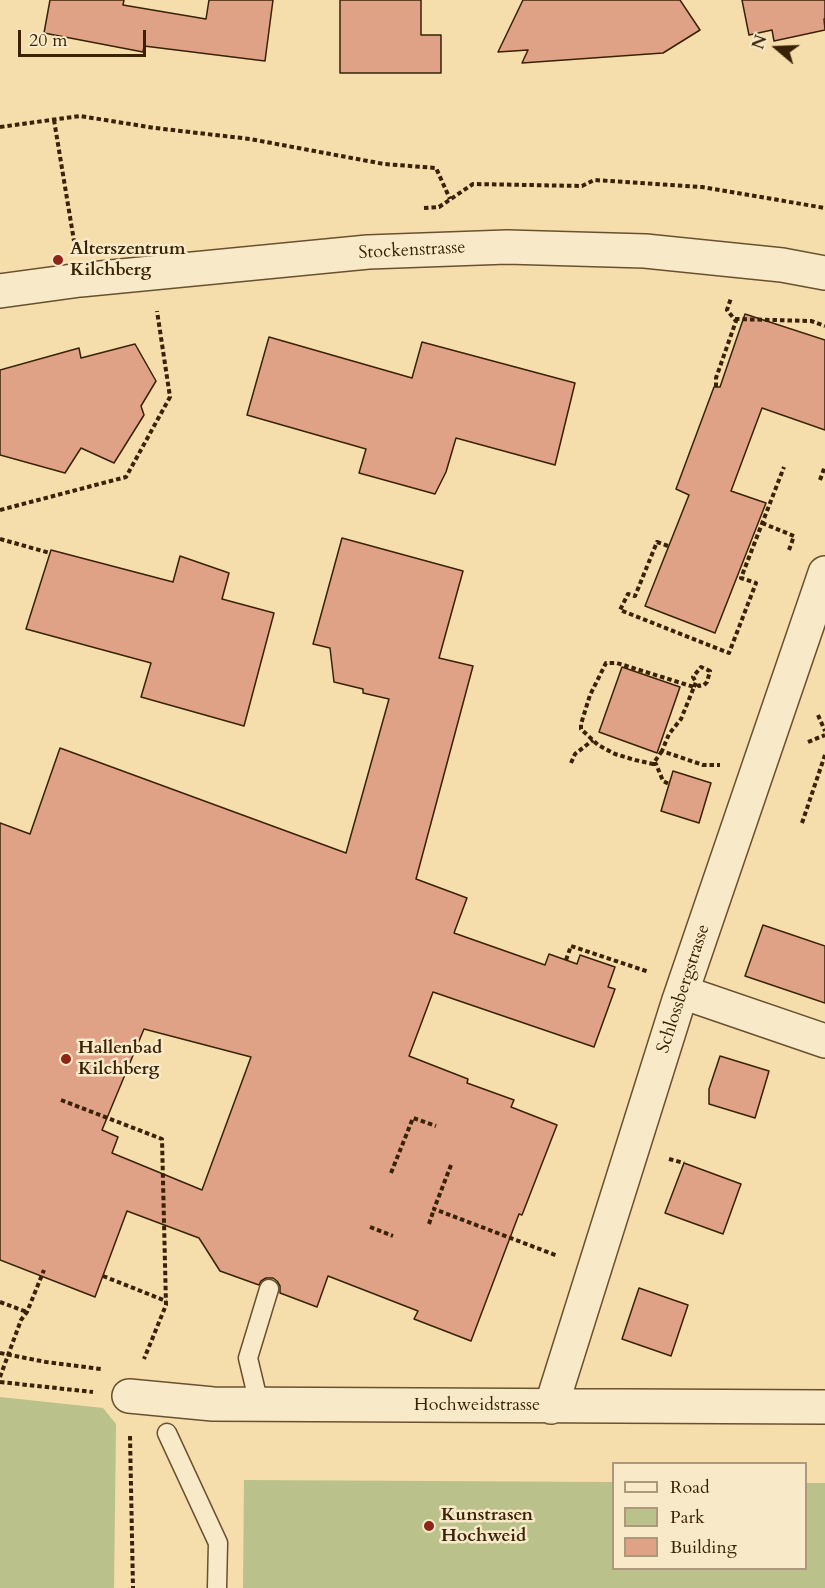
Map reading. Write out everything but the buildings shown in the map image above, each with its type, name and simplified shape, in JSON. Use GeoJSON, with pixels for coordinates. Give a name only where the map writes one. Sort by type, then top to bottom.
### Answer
{"type":"FeatureCollection","features":[{"type":"Feature","properties":{"kind":"street","name":"Stockenstrasse"},"geometry":{"type":"LineString","coordinates":[[0,291],[80,280],[368,252],[507,247],[645,251],[782,265],[825,273]]}},
{"type":"Feature","properties":{"kind":"street","name":"Schlossbergstrasse"},"geometry":{"type":"LineString","coordinates":[[551,1407],[682,992],[825,573]]}},
{"type":"Feature","properties":{"kind":"street"},"geometry":{"type":"LineString","coordinates":[[682,992],[825,1041]]}},
{"type":"Feature","properties":{"kind":"street","name":"Hochweidstrasse"},"geometry":{"type":"LineString","coordinates":[[129,1396],[213,1404],[825,1407]]}},
{"type":"Feature","properties":{"kind":"lane"},"geometry":{"type":"LineString","coordinates":[[259,1404],[248,1358],[269,1289]]}},
{"type":"Feature","properties":{"kind":"lane"},"geometry":{"type":"LineString","coordinates":[[168,1433],[218,1544],[217,1588]]}},
{"type":"Feature","properties":{"kind":"path"},"geometry":{"type":"LineString","coordinates":[[0,128],[80,116],[155,128],[250,139],[384,164],[436,168],[450,200]]}},
{"type":"Feature","properties":{"kind":"path"},"geometry":{"type":"LineString","coordinates":[[54,120],[74,242]]}},
{"type":"Feature","properties":{"kind":"path"},"geometry":{"type":"LineString","coordinates":[[0,510],[126,477],[170,397],[156,305]]}},
{"type":"Feature","properties":{"kind":"path"},"geometry":{"type":"LineString","coordinates":[[716,387],[716,378],[736,321],[728,310]]}},
{"type":"Feature","properties":{"kind":"path"},"geometry":{"type":"LineString","coordinates":[[735,319],[811,321],[825,326]]}},
{"type":"Feature","properties":{"kind":"path"},"geometry":{"type":"LineString","coordinates":[[726,352],[731,354]]}},
{"type":"Feature","properties":{"kind":"path"},"geometry":{"type":"LineString","coordinates":[[820,480],[825,466]]}},
{"type":"Feature","properties":{"kind":"path"},"geometry":{"type":"LineString","coordinates":[[668,546],[657,542],[635,596],[628,594],[620,610],[729,653],[756,583],[741,578],[784,467]]}},
{"type":"Feature","properties":{"kind":"path"},"geometry":{"type":"LineString","coordinates":[[762,523],[794,536],[789,550]]}},
{"type":"Feature","properties":{"kind":"path"},"geometry":{"type":"LineString","coordinates":[[0,539],[50,553]]}},
{"type":"Feature","properties":{"kind":"path"},"geometry":{"type":"LineString","coordinates":[[669,784],[663,781],[656,764],[615,754],[598,745],[582,729],[581,724],[590,695],[606,663],[617,663],[693,687]]}},
{"type":"Feature","properties":{"kind":"path"},"geometry":{"type":"LineString","coordinates":[[701,668],[710,671],[704,685],[699,686],[696,682],[693,677],[701,668]]}},
{"type":"Feature","properties":{"kind":"path"},"geometry":{"type":"LineString","coordinates":[[653,764],[662,751],[669,734],[681,718],[696,682]]}},
{"type":"Feature","properties":{"kind":"path"},"geometry":{"type":"LineString","coordinates":[[571,763],[575,754],[593,740]]}},
{"type":"Feature","properties":{"kind":"path"},"geometry":{"type":"LineString","coordinates":[[662,751],[703,765],[710,765]]}},
{"type":"Feature","properties":{"kind":"path"},"geometry":{"type":"LineString","coordinates":[[802,823],[825,755]]}},
{"type":"Feature","properties":{"kind":"path"},"geometry":{"type":"LineString","coordinates":[[566,960],[570,946],[650,973]]}},
{"type":"Feature","properties":{"kind":"path"},"geometry":{"type":"LineString","coordinates":[[61,1100],[162,1139],[166,1305],[129,1396],[134,1588]]}},
{"type":"Feature","properties":{"kind":"path"},"geometry":{"type":"LineString","coordinates":[[391,1173],[413,1118],[436,1126]]}},
{"type":"Feature","properties":{"kind":"path"},"geometry":{"type":"LineString","coordinates":[[429,1224],[451,1165]]}},
{"type":"Feature","properties":{"kind":"path"},"geometry":{"type":"LineString","coordinates":[[434,1209],[565,1259]]}},
{"type":"Feature","properties":{"kind":"path"},"geometry":{"type":"LineString","coordinates":[[369,1227],[393,1236]]}},
{"type":"Feature","properties":{"kind":"path"},"geometry":{"type":"LineString","coordinates":[[0,1377],[21,1320],[27,1312],[44,1270]]}},
{"type":"Feature","properties":{"kind":"path"},"geometry":{"type":"LineString","coordinates":[[103,1276],[166,1301]]}},
{"type":"Feature","properties":{"kind":"path"},"geometry":{"type":"LineString","coordinates":[[0,1302],[27,1312]]}},
{"type":"Feature","properties":{"kind":"path"},"geometry":{"type":"LineString","coordinates":[[0,1353],[46,1362],[115,1370],[129,1396]]}},
{"type":"Feature","properties":{"kind":"path"},"geometry":{"type":"LineString","coordinates":[[0,1382],[129,1396]]}},
{"type":"Feature","properties":{"kind":"green space"},"geometry":{"type":"Polygon","coordinates":[[[0,1397],[103,1408],[116,1424],[114,1588],[0,1588],[0,1397]]]}},
{"type":"Feature","properties":{"kind":"green space","name":"Kunstrasen Hochweid"},"geometry":{"type":"Polygon","coordinates":[[[244,1480],[612,1482],[612,1570],[807,1570],[807,1483],[825,1483],[825,1588],[243,1588],[244,1480]]]}},
{"type":"Feature","properties":{"kind":"place","name":"Alterszentrum Kilchberg"},"geometry":{"type":"Point","coordinates":[58,260]}},
{"type":"Feature","properties":{"kind":"place","name":"Hallenbad Kilchberg"},"geometry":{"type":"Point","coordinates":[66,1059]}},
{"type":"Feature","properties":{"kind":"place","name":"Kunstrasen Hochweid"},"geometry":{"type":"Point","coordinates":[429,1526]}}]}
